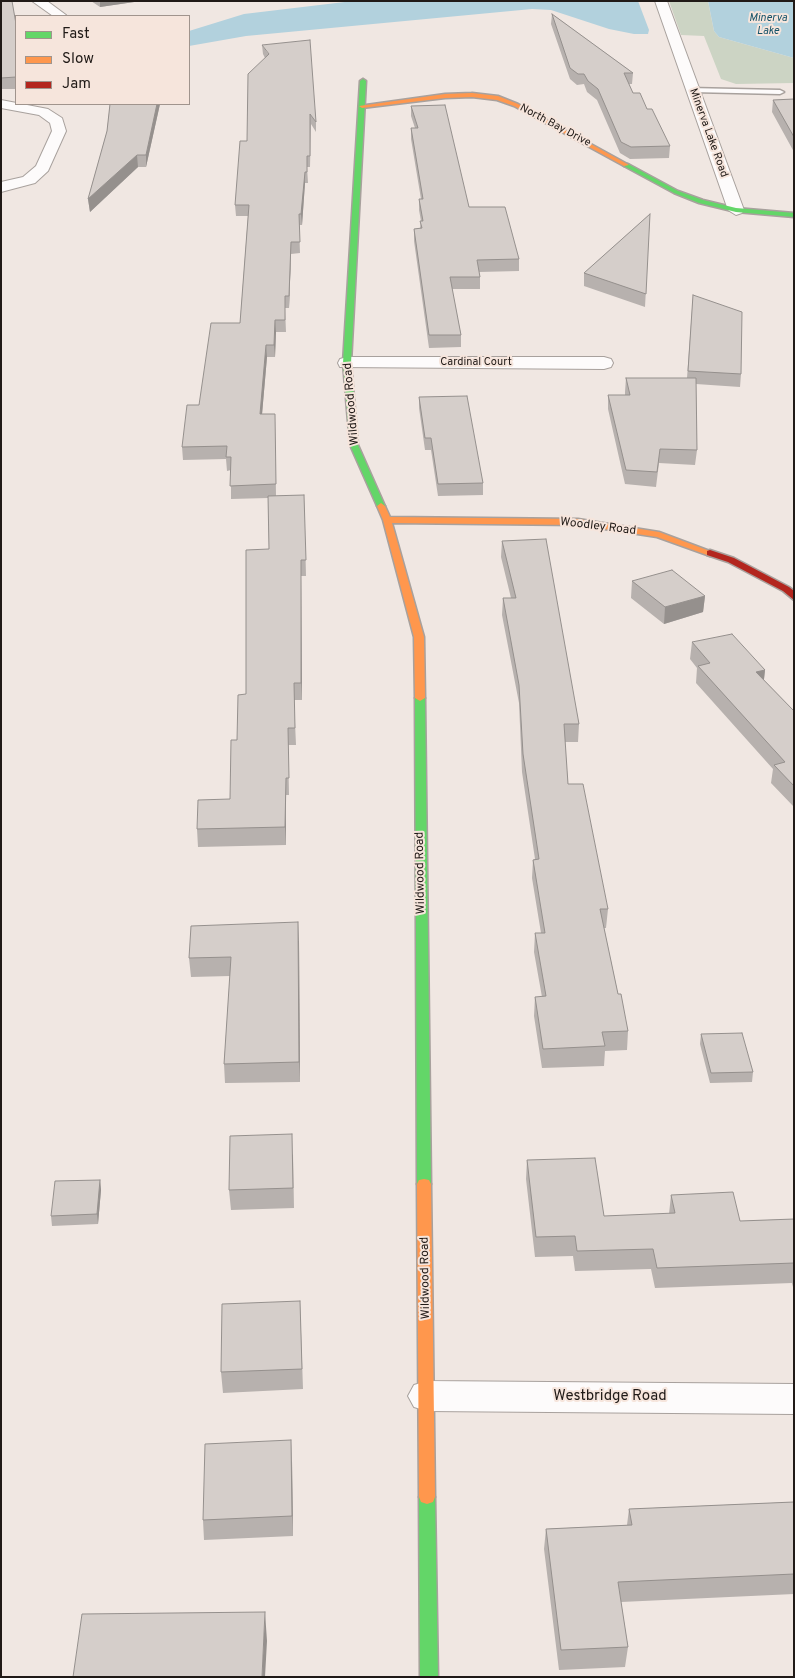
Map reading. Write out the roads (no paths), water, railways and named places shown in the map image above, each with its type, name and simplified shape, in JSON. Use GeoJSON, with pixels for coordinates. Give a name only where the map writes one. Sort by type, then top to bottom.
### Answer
{"type":"FeatureCollection","features":[{"type":"Feature","properties":{"kind":"street"},"geometry":{"type":"LineString","coordinates":[[38,1],[60,15]]}},
{"type":"Feature","properties":{"kind":"street","name":"Minerva Lake Road"},"geometry":{"type":"LineString","coordinates":[[661,1],[736,210]]}},
{"type":"Feature","properties":{"kind":"street","name":"Wildwood Road"},"geometry":{"type":"LineString","coordinates":[[363,81],[348,363],[354,445],[387,520],[419,637],[429,1677]]}},
{"type":"Feature","properties":{"kind":"street","name":"North Bay Drive"},"geometry":{"type":"LineString","coordinates":[[362,106],[445,96],[472,95],[498,98],[516,105],[676,192],[701,202],[736,210]]}},
{"type":"Feature","properties":{"kind":"street"},"geometry":{"type":"LineString","coordinates":[[1,104],[42,112],[57,121],[59,131],[44,168],[29,180],[1,188]]}},
{"type":"Feature","properties":{"kind":"street"},"geometry":{"type":"LineString","coordinates":[[736,210],[794,215]]}},
{"type":"Feature","properties":{"kind":"street","name":"Cardinal Court"},"geometry":{"type":"LineString","coordinates":[[348,363],[604,362]]}},
{"type":"Feature","properties":{"kind":"street","name":"Woodley Road"},"geometry":{"type":"LineString","coordinates":[[387,520],[578,522],[659,535],[731,560],[786,589],[794,597]]}},
{"type":"Feature","properties":{"kind":"street","name":"Westbridge Road"},"geometry":{"type":"LineString","coordinates":[[427,1396],[794,1399]]}},
{"type":"Feature","properties":{"kind":"lane"},"geometry":{"type":"LineString","coordinates":[[692,90],[780,92]]}},
{"type":"Feature","properties":{"kind":"water"},"geometry":{"type":"Polygon","coordinates":[[[353,1],[638,1],[649,30],[648,34],[634,34],[609,29],[551,10],[532,9],[246,36],[190,46],[190,31],[244,14],[353,1]]]}},
{"type":"Feature","properties":{"kind":"water","name":"Minerva Lake"},"geometry":{"type":"Polygon","coordinates":[[[708,1],[794,1],[794,58],[719,37],[714,31],[708,1]]]}}]}
